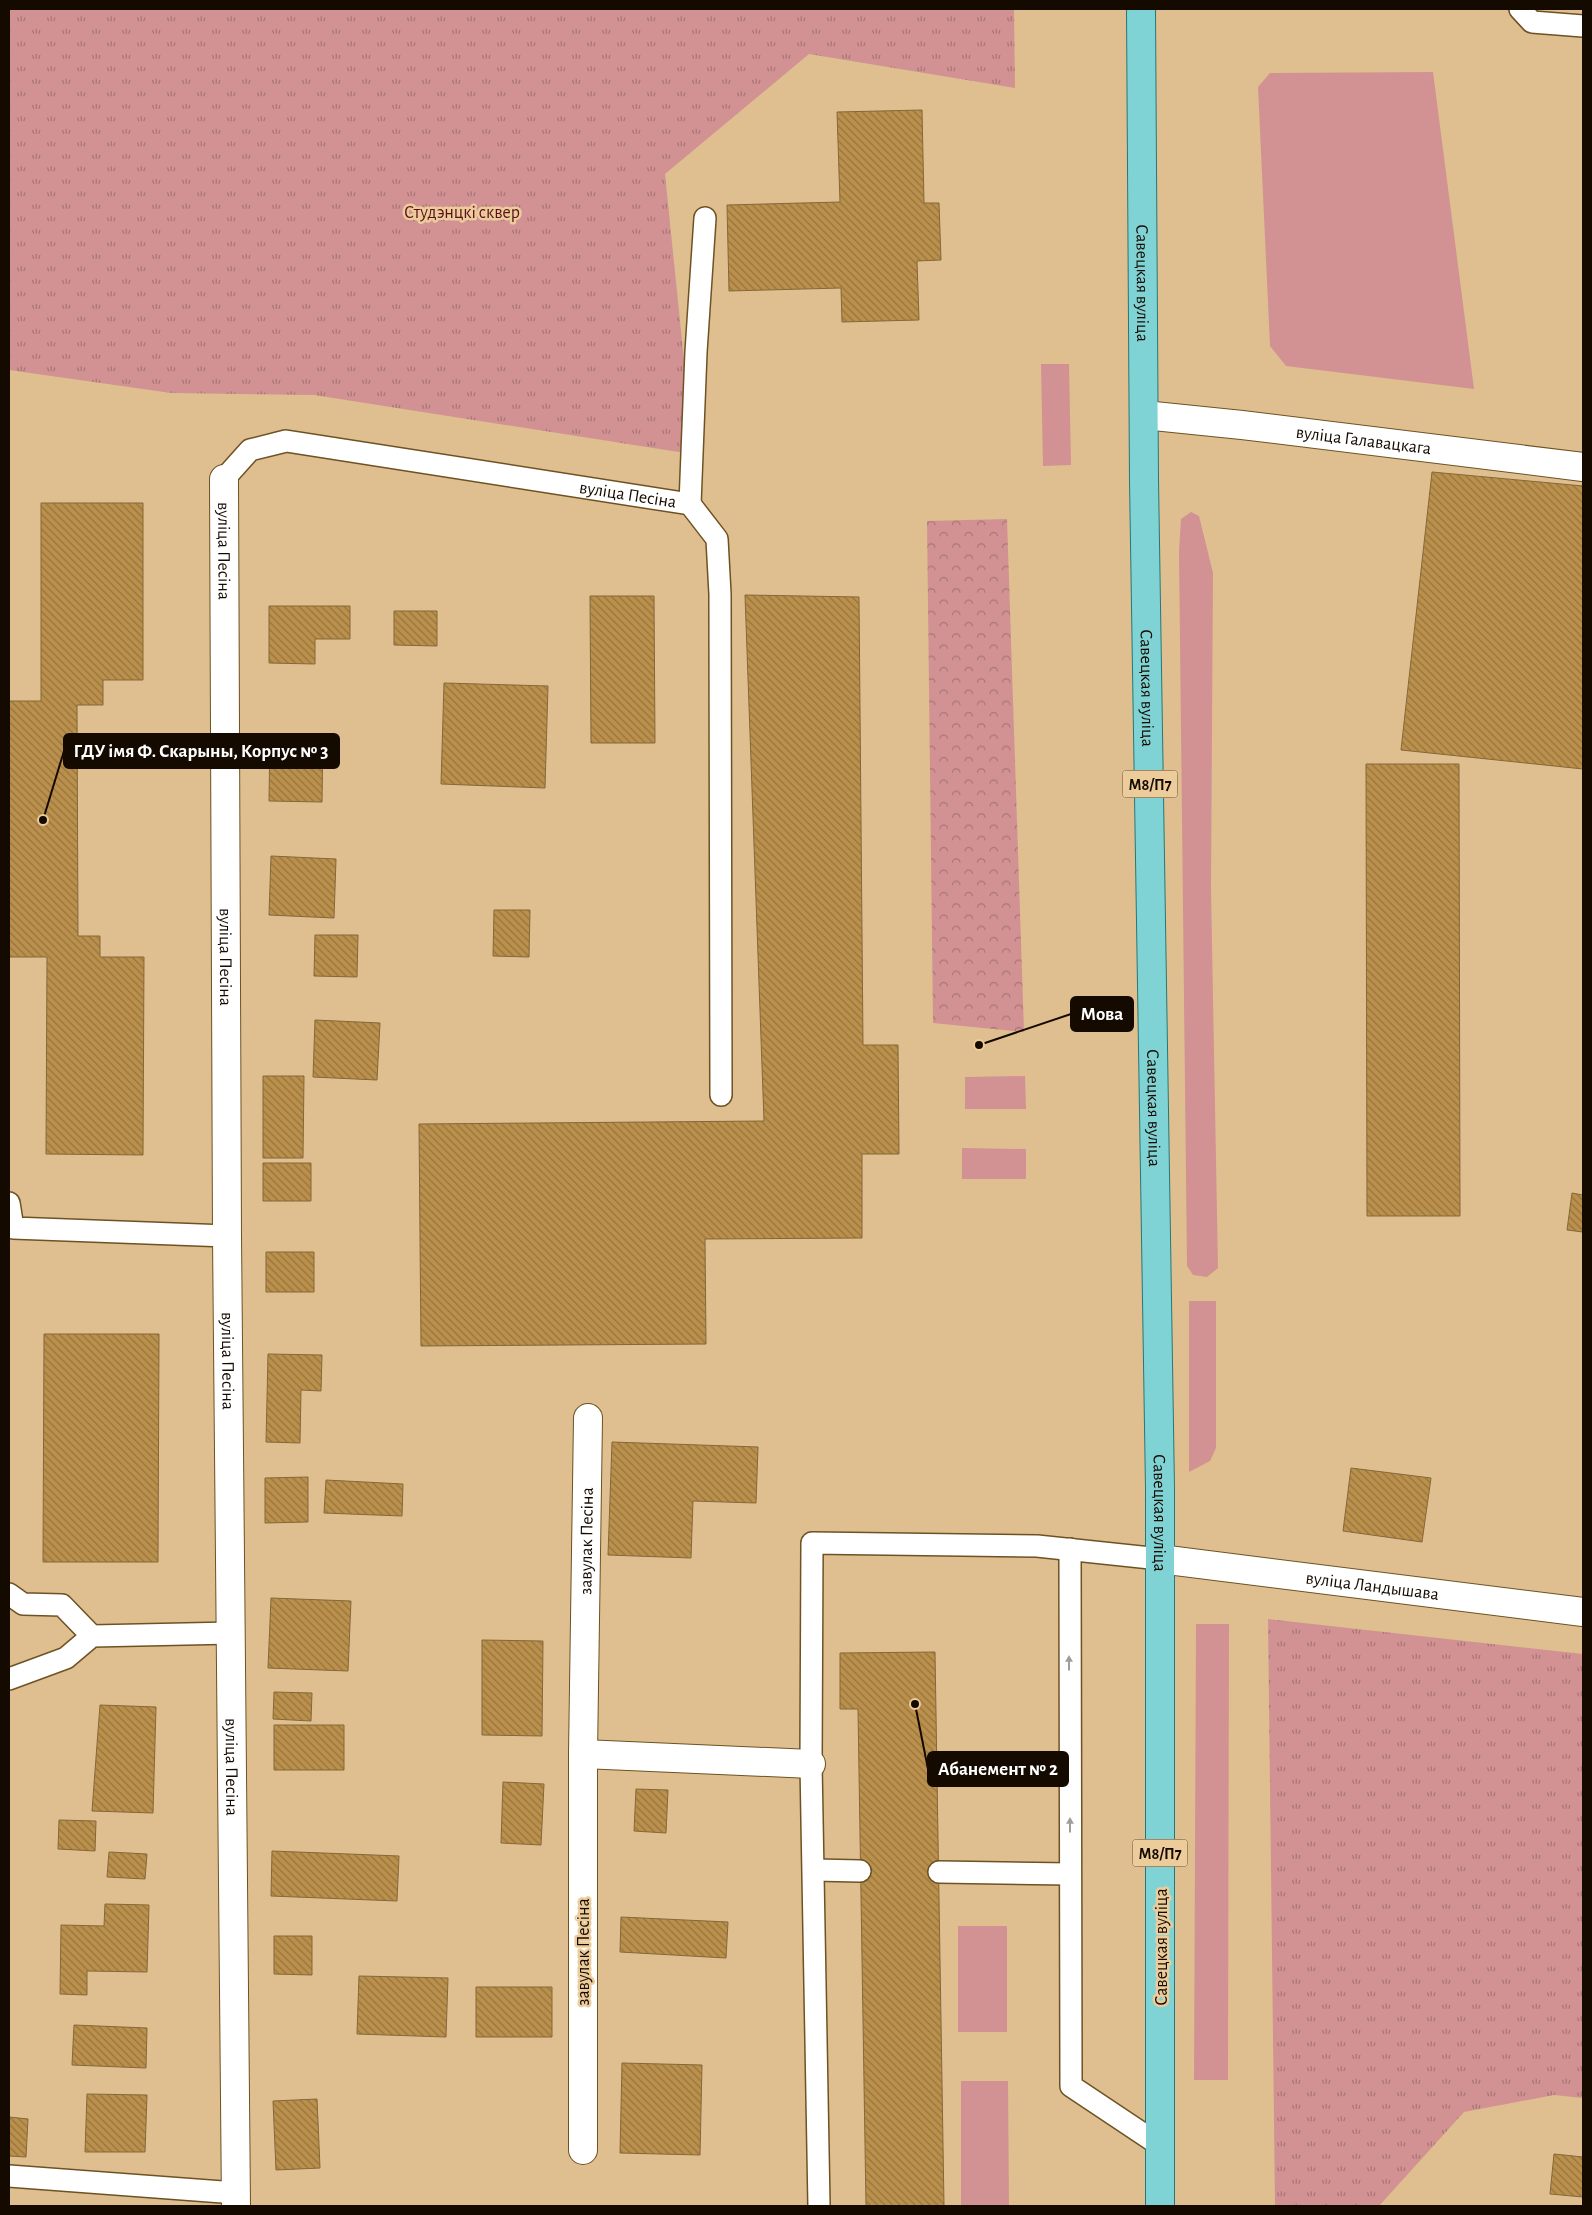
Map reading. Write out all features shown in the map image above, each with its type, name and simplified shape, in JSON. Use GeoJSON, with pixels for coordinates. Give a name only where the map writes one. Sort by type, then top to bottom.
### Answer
{"type":"FeatureCollection","features":[{"type":"Feature","properties":{"kind":"main road","name":"Савецкая вуліца"},"geometry":{"type":"LineString","coordinates":[[1141,9],[1144,415],[1157,1180],[1160,1559],[1160,2206]]}},
{"type":"Feature","properties":{"kind":"street","name":"вуліца Галавацкага"},"geometry":{"type":"LineString","coordinates":[[1144,415],[1242,424],[1583,467]]}},
{"type":"Feature","properties":{"kind":"street","name":"вуліца Песіна"},"geometry":{"type":"LineString","coordinates":[[224,479],[227,1236],[236,2199]]}},
{"type":"Feature","properties":{"kind":"street","name":"завулак Песіна"},"geometry":{"type":"LineString","coordinates":[[583,2150],[583,1754],[588,1418]]}},
{"type":"Feature","properties":{"kind":"street","name":"вуліца Ландышава"},"geometry":{"type":"LineString","coordinates":[[1160,1559],[1583,1612]]}},
{"type":"Feature","properties":{"kind":"street"},"geometry":{"type":"LineString","coordinates":[[583,1754],[812,1764]]}},
{"type":"Feature","properties":{"kind":"lane"},"geometry":{"type":"LineString","coordinates":[[1520,9],[1532,22],[1583,26]]}},
{"type":"Feature","properties":{"kind":"lane","name":"вуліца Песіна"},"geometry":{"type":"LineString","coordinates":[[224,479],[250,450],[286,441],[690,504],[705,218]]}},
{"type":"Feature","properties":{"kind":"lane"},"geometry":{"type":"LineString","coordinates":[[690,504],[717,539],[721,1095]]}},
{"type":"Feature","properties":{"kind":"lane"},"geometry":{"type":"LineString","coordinates":[[9,1203],[13,1228],[227,1236]]}},
{"type":"Feature","properties":{"kind":"lane"},"geometry":{"type":"LineString","coordinates":[[819,2206],[812,1764],[812,1543],[1037,1546],[1160,1559]]}},
{"type":"Feature","properties":{"kind":"lane"},"geometry":{"type":"LineString","coordinates":[[1070,1549],[1071,2086],[1161,2146]]}},
{"type":"Feature","properties":{"kind":"lane"},"geometry":{"type":"LineString","coordinates":[[9,1594],[23,1604],[62,1605],[92,1636]]}},
{"type":"Feature","properties":{"kind":"lane"},"geometry":{"type":"LineString","coordinates":[[9,1679],[66,1658],[92,1636],[232,1633]]}},
{"type":"Feature","properties":{"kind":"lane"},"geometry":{"type":"LineString","coordinates":[[814,1870],[860,1870]]}},
{"type":"Feature","properties":{"kind":"lane"},"geometry":{"type":"LineString","coordinates":[[939,1872],[1070,1874]]}},
{"type":"Feature","properties":{"kind":"lane"},"geometry":{"type":"LineString","coordinates":[[9,2176],[236,2199]]}},
{"type":"Feature","properties":{"kind":"green space","name":"Студэнцкі сквер"},"geometry":{"type":"Polygon","coordinates":[[[9,9],[1014,9],[1015,88],[809,54],[665,174],[686,380],[685,453],[314,395],[171,393],[9,370],[9,9]]]}},
{"type":"Feature","properties":{"kind":"green space"},"geometry":{"type":"Polygon","coordinates":[[[1433,72],[1474,389],[1286,366],[1270,346],[1258,87],[1270,73],[1433,72]]]}},
{"type":"Feature","properties":{"kind":"green space"},"geometry":{"type":"Polygon","coordinates":[[[1041,364],[1069,364],[1071,465],[1043,466],[1041,364]]]}},
{"type":"Feature","properties":{"kind":"green space"},"geometry":{"type":"Polygon","coordinates":[[[1191,512],[1199,516],[1213,573],[1211,889],[1218,1268],[1207,1277],[1193,1275],[1187,1266],[1179,552],[1181,519],[1191,512]]]}},
{"type":"Feature","properties":{"kind":"green space"},"geometry":{"type":"Polygon","coordinates":[[[1007,519],[1024,1032],[933,1023],[927,521],[1007,519]]]}},
{"type":"Feature","properties":{"kind":"green space"},"geometry":{"type":"Polygon","coordinates":[[[1025,1076],[1026,1109],[965,1109],[965,1077],[1025,1076]]]}},
{"type":"Feature","properties":{"kind":"green space"},"geometry":{"type":"Polygon","coordinates":[[[962,1148],[1026,1149],[1026,1179],[962,1179],[962,1148]]]}},
{"type":"Feature","properties":{"kind":"green space"},"geometry":{"type":"Polygon","coordinates":[[[1189,1301],[1216,1301],[1216,1448],[1210,1461],[1189,1472],[1189,1301]]]}},
{"type":"Feature","properties":{"kind":"green space"},"geometry":{"type":"Polygon","coordinates":[[[1268,1619],[1583,1654],[1583,2098],[1554,2095],[1464,2112],[1379,2206],[1275,2206],[1268,1619]]]}},
{"type":"Feature","properties":{"kind":"green space"},"geometry":{"type":"Polygon","coordinates":[[[1196,1624],[1229,1624],[1228,2080],[1194,2080],[1196,1624]]]}},
{"type":"Feature","properties":{"kind":"green space"},"geometry":{"type":"Polygon","coordinates":[[[958,1926],[1007,1926],[1007,2032],[958,2032],[958,1926]]]}},
{"type":"Feature","properties":{"kind":"green space"},"geometry":{"type":"Polygon","coordinates":[[[961,2081],[1008,2081],[1009,2206],[961,2206],[961,2081]]]}},
{"type":"Feature","properties":{"kind":"building"},"geometry":{"type":"Polygon","coordinates":[[[922,110],[924,203],[939,203],[941,260],[917,261],[919,320],[842,322],[841,288],[729,291],[727,205],[840,202],[837,112],[922,110]]]}},
{"type":"Feature","properties":{"kind":"building"},"geometry":{"type":"Polygon","coordinates":[[[1432,472],[1583,486],[1583,769],[1401,750],[1432,472]]]}},
{"type":"Feature","properties":{"kind":"building"},"geometry":{"type":"Polygon","coordinates":[[[41,503],[143,503],[143,680],[103,680],[103,705],[77,705],[78,936],[100,936],[100,957],[144,957],[143,1155],[46,1154],[47,957],[9,957],[9,701],[41,701],[41,503]]]}},
{"type":"Feature","properties":{"kind":"building"},"geometry":{"type":"Polygon","coordinates":[[[745,595],[859,597],[863,1045],[898,1045],[899,1154],[862,1154],[862,1238],[705,1239],[706,1344],[421,1346],[419,1124],[764,1121],[745,595]]]}},
{"type":"Feature","properties":{"kind":"building"},"geometry":{"type":"Polygon","coordinates":[[[590,596],[654,596],[655,743],[591,743],[590,596]]]}},
{"type":"Feature","properties":{"kind":"building"},"geometry":{"type":"Polygon","coordinates":[[[269,606],[350,606],[350,639],[315,639],[315,664],[269,663],[269,606]]]}},
{"type":"Feature","properties":{"kind":"building"},"geometry":{"type":"Polygon","coordinates":[[[394,611],[437,611],[437,646],[394,645],[394,611]]]}},
{"type":"Feature","properties":{"kind":"building"},"geometry":{"type":"Polygon","coordinates":[[[444,683],[548,686],[545,788],[441,784],[444,683]]]}},
{"type":"Feature","properties":{"kind":"building"},"geometry":{"type":"Polygon","coordinates":[[[270,734],[323,735],[322,802],[269,801],[270,734]]]}},
{"type":"Feature","properties":{"kind":"building"},"geometry":{"type":"Polygon","coordinates":[[[1366,764],[1459,764],[1460,1216],[1367,1216],[1366,764]]]}},
{"type":"Feature","properties":{"kind":"building"},"geometry":{"type":"Polygon","coordinates":[[[271,856],[336,859],[334,918],[269,915],[271,856]]]}},
{"type":"Feature","properties":{"kind":"building"},"geometry":{"type":"Polygon","coordinates":[[[494,910],[530,910],[529,957],[493,956],[494,910]]]}},
{"type":"Feature","properties":{"kind":"building"},"geometry":{"type":"Polygon","coordinates":[[[315,935],[358,935],[357,977],[314,976],[315,935]]]}},
{"type":"Feature","properties":{"kind":"building"},"geometry":{"type":"Polygon","coordinates":[[[315,1020],[380,1023],[377,1080],[313,1077],[315,1020]]]}},
{"type":"Feature","properties":{"kind":"building"},"geometry":{"type":"Polygon","coordinates":[[[263,1076],[304,1076],[303,1158],[263,1158],[263,1076]]]}},
{"type":"Feature","properties":{"kind":"building"},"geometry":{"type":"Polygon","coordinates":[[[263,1163],[311,1163],[311,1201],[263,1201],[263,1163]]]}},
{"type":"Feature","properties":{"kind":"building"},"geometry":{"type":"Polygon","coordinates":[[[1572,1193],[1583,1195],[1583,1232],[1567,1230],[1572,1193]]]}},
{"type":"Feature","properties":{"kind":"building"},"geometry":{"type":"Polygon","coordinates":[[[266,1252],[314,1252],[314,1292],[266,1292],[266,1252]]]}},
{"type":"Feature","properties":{"kind":"building"},"geometry":{"type":"Polygon","coordinates":[[[44,1334],[159,1334],[158,1562],[43,1562],[44,1334]]]}},
{"type":"Feature","properties":{"kind":"building"},"geometry":{"type":"Polygon","coordinates":[[[268,1354],[322,1355],[321,1391],[301,1390],[300,1443],[266,1442],[268,1354]]]}},
{"type":"Feature","properties":{"kind":"building"},"geometry":{"type":"Polygon","coordinates":[[[612,1442],[758,1447],[756,1503],[693,1501],[691,1558],[608,1555],[612,1442]]]}},
{"type":"Feature","properties":{"kind":"building"},"geometry":{"type":"Polygon","coordinates":[[[1351,1468],[1431,1478],[1422,1542],[1343,1531],[1351,1468]]]}},
{"type":"Feature","properties":{"kind":"building"},"geometry":{"type":"Polygon","coordinates":[[[308,1477],[308,1522],[265,1523],[265,1478],[308,1477]]]}},
{"type":"Feature","properties":{"kind":"building"},"geometry":{"type":"Polygon","coordinates":[[[326,1480],[403,1484],[402,1516],[324,1513],[326,1480]]]}},
{"type":"Feature","properties":{"kind":"building"},"geometry":{"type":"Polygon","coordinates":[[[271,1598],[351,1601],[348,1671],[268,1668],[271,1598]]]}},
{"type":"Feature","properties":{"kind":"building"},"geometry":{"type":"Polygon","coordinates":[[[482,1640],[543,1641],[542,1736],[482,1735],[482,1640]]]}},
{"type":"Feature","properties":{"kind":"building"},"geometry":{"type":"Polygon","coordinates":[[[935,1652],[944,2206],[866,2206],[858,1709],[840,1709],[840,1653],[935,1652]]]}},
{"type":"Feature","properties":{"kind":"building"},"geometry":{"type":"Polygon","coordinates":[[[274,1692],[312,1693],[311,1721],[273,1719],[274,1692]]]}},
{"type":"Feature","properties":{"kind":"building"},"geometry":{"type":"Polygon","coordinates":[[[100,1705],[156,1707],[153,1813],[92,1811],[100,1705]]]}},
{"type":"Feature","properties":{"kind":"building"},"geometry":{"type":"Polygon","coordinates":[[[274,1725],[344,1725],[344,1770],[274,1770],[274,1725]]]}},
{"type":"Feature","properties":{"kind":"building"},"geometry":{"type":"Polygon","coordinates":[[[503,1782],[544,1784],[541,1845],[501,1843],[503,1782]]]}},
{"type":"Feature","properties":{"kind":"building"},"geometry":{"type":"Polygon","coordinates":[[[636,1789],[668,1790],[666,1833],[634,1831],[636,1789]]]}},
{"type":"Feature","properties":{"kind":"building"},"geometry":{"type":"Polygon","coordinates":[[[59,1820],[96,1821],[95,1851],[58,1849],[59,1820]]]}},
{"type":"Feature","properties":{"kind":"building"},"geometry":{"type":"Polygon","coordinates":[[[272,1851],[399,1856],[397,1901],[271,1896],[272,1851]]]}},
{"type":"Feature","properties":{"kind":"building"},"geometry":{"type":"Polygon","coordinates":[[[109,1852],[147,1854],[145,1879],[107,1877],[109,1852]]]}},
{"type":"Feature","properties":{"kind":"building"},"geometry":{"type":"Polygon","coordinates":[[[105,1904],[149,1905],[147,1972],[87,1971],[87,1995],[60,1994],[61,1925],[104,1926],[105,1904]]]}},
{"type":"Feature","properties":{"kind":"building"},"geometry":{"type":"Polygon","coordinates":[[[621,1917],[728,1922],[726,1958],[620,1952],[621,1917]]]}},
{"type":"Feature","properties":{"kind":"building"},"geometry":{"type":"Polygon","coordinates":[[[274,1936],[312,1936],[312,1975],[274,1974],[274,1936]]]}},
{"type":"Feature","properties":{"kind":"building"},"geometry":{"type":"Polygon","coordinates":[[[359,1976],[448,1978],[446,2037],[357,2034],[359,1976]]]}},
{"type":"Feature","properties":{"kind":"building"},"geometry":{"type":"Polygon","coordinates":[[[476,1987],[552,1987],[552,2037],[476,2037],[476,1987]]]}},
{"type":"Feature","properties":{"kind":"building"},"geometry":{"type":"Polygon","coordinates":[[[74,2025],[147,2028],[146,2068],[72,2065],[74,2025]]]}},
{"type":"Feature","properties":{"kind":"building"},"geometry":{"type":"Polygon","coordinates":[[[622,2063],[702,2065],[700,2155],[620,2153],[622,2063]]]}},
{"type":"Feature","properties":{"kind":"building"},"geometry":{"type":"Polygon","coordinates":[[[87,2094],[147,2095],[145,2152],[85,2152],[87,2094]]]}},
{"type":"Feature","properties":{"kind":"building"},"geometry":{"type":"Polygon","coordinates":[[[317,2099],[320,2168],[276,2170],[273,2101],[317,2099]]]}},
{"type":"Feature","properties":{"kind":"building"},"geometry":{"type":"Polygon","coordinates":[[[9,2117],[28,2119],[26,2157],[9,2156],[9,2117]]]}},
{"type":"Feature","properties":{"kind":"building"},"geometry":{"type":"Polygon","coordinates":[[[1554,2154],[1583,2157],[1583,2197],[1550,2194],[1554,2154]]]}},
{"type":"Feature","properties":{"kind":"place","name":"ГДУ імя Ф. Скарыны, Корпус № 3"},"geometry":{"type":"Point","coordinates":[43,820]}},
{"type":"Feature","properties":{"kind":"place","name":"Мова"},"geometry":{"type":"Point","coordinates":[979,1045]}},
{"type":"Feature","properties":{"kind":"place","name":"Абанемент № 2"},"geometry":{"type":"Point","coordinates":[915,1704]}}]}
